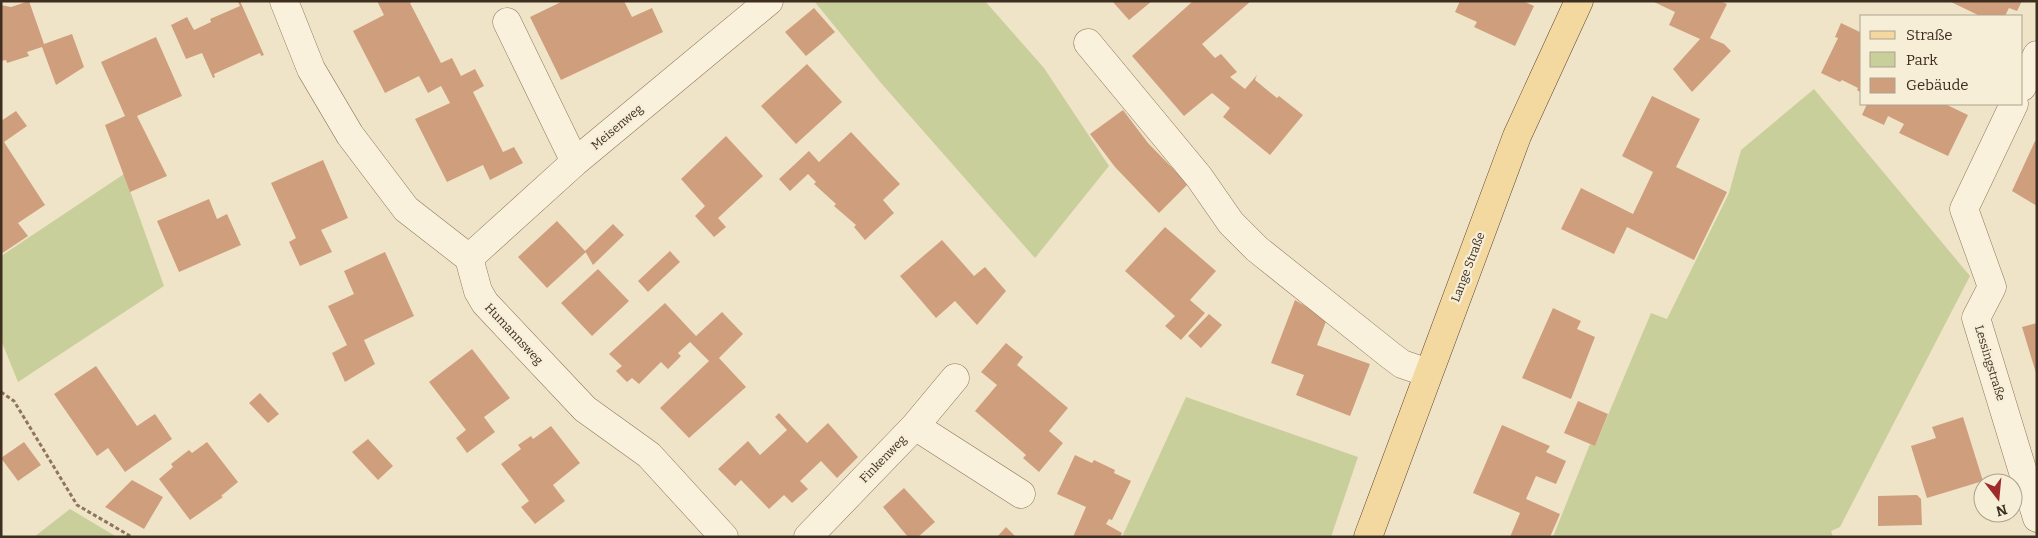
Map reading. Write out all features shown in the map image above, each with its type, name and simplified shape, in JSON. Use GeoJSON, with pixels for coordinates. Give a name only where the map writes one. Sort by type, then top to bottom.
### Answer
{"type":"FeatureCollection","features":[{"type":"Feature","properties":{"kind":"main road","name":"Lange Straße"},"geometry":{"type":"LineString","coordinates":[[1368,537],[1517,136],[1579,1]]}},
{"type":"Feature","properties":{"kind":"street"},"geometry":{"type":"LineString","coordinates":[[284,1],[311,69],[350,135],[406,209],[469,258]]}},
{"type":"Feature","properties":{"kind":"street","name":"Meisenweg"},"geometry":{"type":"LineString","coordinates":[[469,258],[575,162],[769,1]]}},
{"type":"Feature","properties":{"kind":"street"},"geometry":{"type":"LineString","coordinates":[[507,22],[575,162]]}},
{"type":"Feature","properties":{"kind":"street"},"geometry":{"type":"LineString","coordinates":[[1088,43],[1199,177],[1231,223],[1257,249],[1402,364],[1428,373]]}},
{"type":"Feature","properties":{"kind":"street"},"geometry":{"type":"LineString","coordinates":[[2023,85],[2037,55]]}},
{"type":"Feature","properties":{"kind":"street","name":"Lessingstraße"},"geometry":{"type":"LineString","coordinates":[[2014,105],[1964,208],[1992,288],[1976,318],[2037,518]]}},
{"type":"Feature","properties":{"kind":"street","name":"Humannsweg"},"geometry":{"type":"LineString","coordinates":[[469,258],[478,291],[485,303],[585,409],[649,456],[724,537]]}},
{"type":"Feature","properties":{"kind":"street","name":"Finkenweg"},"geometry":{"type":"LineString","coordinates":[[808,537],[915,426],[955,378]]}},
{"type":"Feature","properties":{"kind":"street"},"geometry":{"type":"LineString","coordinates":[[915,426],[1021,494]]}},
{"type":"Feature","properties":{"kind":"path"},"geometry":{"type":"LineString","coordinates":[[1,392],[14,401],[77,505],[132,537]]}},
{"type":"Feature","properties":{"kind":"green space"},"geometry":{"type":"Polygon","coordinates":[[[814,1],[985,1],[1044,68],[1109,166],[1035,258],[881,83],[814,1]]]}},
{"type":"Feature","properties":{"kind":"green space"},"geometry":{"type":"Polygon","coordinates":[[[1814,89],[1970,276],[1840,527],[1831,531],[1833,537],[1553,537],[1590,444],[1595,446],[1651,313],[1667,319],[1729,193],[1741,150],[1814,89]]]}},
{"type":"Feature","properties":{"kind":"green space"},"geometry":{"type":"Polygon","coordinates":[[[124,174],[164,286],[18,382],[1,340],[1,256],[124,174]]]}},
{"type":"Feature","properties":{"kind":"green space"},"geometry":{"type":"Polygon","coordinates":[[[1186,397],[1358,457],[1331,537],[1122,537],[1186,397]]]}},
{"type":"Feature","properties":{"kind":"green space"},"geometry":{"type":"Polygon","coordinates":[[[70,509],[117,537],[34,537],[70,509]]]}},
{"type":"Feature","properties":{"kind":"building"},"geometry":{"type":"Polygon","coordinates":[[[29,1],[44,44],[72,34],[84,67],[56,85],[42,47],[27,52],[29,56],[7,63],[6,60],[1,61],[1,5],[11,7],[29,1]]]}},
{"type":"Feature","properties":{"kind":"building"},"geometry":{"type":"Polygon","coordinates":[[[240,1],[264,55],[261,56],[260,53],[214,74],[215,77],[213,78],[202,53],[186,59],[171,25],[187,17],[194,30],[211,22],[210,19],[240,6],[238,2],[240,1]]]}},
{"type":"Feature","properties":{"kind":"building"},"geometry":{"type":"Polygon","coordinates":[[[377,1],[414,1],[410,3],[441,63],[452,58],[461,76],[475,69],[484,86],[473,92],[503,152],[514,147],[523,163],[490,180],[483,165],[447,182],[415,119],[450,103],[441,86],[428,93],[419,76],[385,93],[353,31],[384,15],[377,1]]]}},
{"type":"Feature","properties":{"kind":"building"},"geometry":{"type":"Polygon","coordinates":[[[563,1],[624,1],[632,17],[652,8],[663,32],[561,80],[530,17],[563,1]]]}},
{"type":"Feature","properties":{"kind":"building"},"geometry":{"type":"Polygon","coordinates":[[[1112,1],[1152,1],[1129,20],[1112,1]]]}},
{"type":"Feature","properties":{"kind":"building"},"geometry":{"type":"Polygon","coordinates":[[[1193,1],[1251,1],[1202,44],[1215,58],[1221,54],[1237,72],[1230,77],[1245,89],[1257,75],[1255,80],[1277,98],[1279,96],[1303,115],[1270,155],[1223,117],[1230,108],[1212,93],[1184,116],[1132,56],[1193,1]]]}},
{"type":"Feature","properties":{"kind":"building"},"geometry":{"type":"Polygon","coordinates":[[[1460,1],[1523,1],[1534,6],[1515,46],[1474,27],[1477,22],[1455,12],[1460,1]]]}},
{"type":"Feature","properties":{"kind":"building"},"geometry":{"type":"Polygon","coordinates":[[[1652,1],[1720,1],[1727,4],[1710,38],[1724,44],[1731,51],[1692,92],[1673,69],[1700,39],[1669,25],[1675,12],[1652,1]]]}},
{"type":"Feature","properties":{"kind":"building"},"geometry":{"type":"Polygon","coordinates":[[[1949,1],[2022,1],[2017,11],[2009,8],[2006,15],[1978,15],[1949,1]]]}},
{"type":"Feature","properties":{"kind":"building"},"geometry":{"type":"Polygon","coordinates":[[[814,8],[835,32],[806,56],[785,32],[814,8]]]}},
{"type":"Feature","properties":{"kind":"building"},"geometry":{"type":"Polygon","coordinates":[[[1841,23],[1860,32],[1860,92],[1857,90],[1858,88],[1842,80],[1840,82],[1821,73],[1838,38],[1835,37],[1841,23]]]}},
{"type":"Feature","properties":{"kind":"building"},"geometry":{"type":"Polygon","coordinates":[[[156,37],[182,96],[137,116],[167,176],[130,192],[105,125],[125,116],[101,62],[156,37]]]}},
{"type":"Feature","properties":{"kind":"building"},"geometry":{"type":"Polygon","coordinates":[[[807,64],[842,102],[796,144],[761,106],[807,64]]]}},
{"type":"Feature","properties":{"kind":"building"},"geometry":{"type":"Polygon","coordinates":[[[1652,96],[1700,119],[1676,167],[1727,192],[1694,260],[1627,227],[1614,254],[1561,229],[1581,188],[1633,214],[1653,172],[1622,156],[1652,96]]]}},
{"type":"Feature","properties":{"kind":"building"},"geometry":{"type":"Polygon","coordinates":[[[1867,105],[1947,105],[1968,115],[1948,156],[1899,133],[1904,124],[1888,116],[1884,125],[1862,115],[1867,105]]]}},
{"type":"Feature","properties":{"kind":"building"},"geometry":{"type":"Polygon","coordinates":[[[1123,110],[1148,143],[1188,184],[1159,213],[1115,167],[1090,134],[1123,110]]]}},
{"type":"Feature","properties":{"kind":"building"},"geometry":{"type":"Polygon","coordinates":[[[16,111],[27,126],[4,142],[45,205],[18,223],[28,236],[1,254],[1,121],[16,111]]]}},
{"type":"Feature","properties":{"kind":"building"},"geometry":{"type":"Polygon","coordinates":[[[851,132],[900,184],[883,200],[894,213],[865,240],[854,227],[856,225],[834,206],[836,204],[814,184],[816,182],[808,174],[790,191],[779,179],[809,151],[819,162],[851,132]]]}},
{"type":"Feature","properties":{"kind":"building"},"geometry":{"type":"Polygon","coordinates":[[[726,136],[763,176],[718,218],[726,227],[714,237],[695,216],[705,206],[681,179],[726,136]]]}},
{"type":"Feature","properties":{"kind":"building"},"geometry":{"type":"Polygon","coordinates":[[[2035,141],[2037,142],[2037,206],[2012,191],[2035,141]]]}},
{"type":"Feature","properties":{"kind":"building"},"geometry":{"type":"Polygon","coordinates":[[[323,160],[348,218],[321,230],[332,252],[300,266],[289,242],[296,238],[271,183],[323,160]]]}},
{"type":"Feature","properties":{"kind":"building"},"geometry":{"type":"Polygon","coordinates":[[[209,199],[217,219],[227,214],[241,245],[179,272],[157,221],[209,199]]]}},
{"type":"Feature","properties":{"kind":"building"},"geometry":{"type":"Polygon","coordinates":[[[557,221],[586,252],[547,288],[518,257],[557,221]]]}},
{"type":"Feature","properties":{"kind":"building"},"geometry":{"type":"Polygon","coordinates":[[[613,224],[624,235],[593,265],[585,251],[613,224]]]}},
{"type":"Feature","properties":{"kind":"building"},"geometry":{"type":"Polygon","coordinates":[[[1165,227],[1216,271],[1190,300],[1205,313],[1181,340],[1165,326],[1175,316],[1125,271],[1165,227]]]}},
{"type":"Feature","properties":{"kind":"building"},"geometry":{"type":"Polygon","coordinates":[[[942,240],[974,276],[985,267],[1006,291],[977,325],[955,301],[936,318],[900,276],[942,240]]]}},
{"type":"Feature","properties":{"kind":"building"},"geometry":{"type":"Polygon","coordinates":[[[670,251],[680,262],[648,292],[638,281],[670,251]]]}},
{"type":"Feature","properties":{"kind":"building"},"geometry":{"type":"Polygon","coordinates":[[[385,252],[414,316],[364,340],[375,364],[345,382],[332,353],[347,345],[328,306],[354,294],[344,271],[385,252]]]}},
{"type":"Feature","properties":{"kind":"building"},"geometry":{"type":"Polygon","coordinates":[[[598,269],[629,301],[592,336],[561,303],[598,269]]]}},
{"type":"Feature","properties":{"kind":"building"},"geometry":{"type":"Polygon","coordinates":[[[1295,300],[1327,319],[1317,345],[1370,364],[1350,416],[1296,395],[1304,375],[1271,363],[1295,300]]]}},
{"type":"Feature","properties":{"kind":"building"},"geometry":{"type":"Polygon","coordinates":[[[665,303],[696,336],[722,312],[743,334],[719,358],[746,387],[689,438],[660,408],[709,361],[690,342],[678,353],[681,356],[668,369],[661,362],[639,384],[632,378],[627,382],[616,371],[622,366],[609,354],[665,303]]]}},
{"type":"Feature","properties":{"kind":"building"},"geometry":{"type":"Polygon","coordinates":[[[1553,308],[1581,321],[1577,329],[1595,337],[1571,399],[1522,378],[1553,308]]]}},
{"type":"Feature","properties":{"kind":"building"},"geometry":{"type":"Polygon","coordinates":[[[1209,314],[1222,325],[1201,348],[1188,336],[1209,314]]]}},
{"type":"Feature","properties":{"kind":"building"},"geometry":{"type":"Polygon","coordinates":[[[2037,323],[2037,373],[2036,373],[2022,327],[2037,323]]]}},
{"type":"Feature","properties":{"kind":"building"},"geometry":{"type":"Polygon","coordinates":[[[1006,343],[1023,357],[1017,365],[1068,408],[1049,431],[1063,443],[1039,472],[1023,458],[1026,455],[975,411],[997,385],[981,372],[1006,343]]]}},
{"type":"Feature","properties":{"kind":"building"},"geometry":{"type":"Polygon","coordinates":[[[472,349],[510,398],[484,417],[495,432],[467,453],[456,438],[466,430],[429,382],[472,349]]]}},
{"type":"Feature","properties":{"kind":"building"},"geometry":{"type":"Polygon","coordinates":[[[96,366],[137,426],[155,414],[172,439],[125,472],[108,448],[97,456],[54,394],[96,366]]]}},
{"type":"Feature","properties":{"kind":"building"},"geometry":{"type":"Polygon","coordinates":[[[260,393],[279,414],[268,423],[249,403],[260,393]]]}},
{"type":"Feature","properties":{"kind":"building"},"geometry":{"type":"Polygon","coordinates":[[[1578,401],[1608,414],[1595,446],[1564,433],[1578,401]]]}},
{"type":"Feature","properties":{"kind":"building"},"geometry":{"type":"Polygon","coordinates":[[[779,413],[807,443],[828,423],[858,457],[837,478],[821,461],[800,481],[808,489],[792,503],[784,495],[769,509],[741,480],[735,486],[718,469],[748,441],[760,455],[787,430],[775,417],[779,413]]]}},
{"type":"Feature","properties":{"kind":"building"},"geometry":{"type":"Polygon","coordinates":[[[1963,417],[1980,473],[1973,473],[1973,484],[1927,498],[1911,446],[1936,438],[1932,427],[1963,417]]]}},
{"type":"Feature","properties":{"kind":"building"},"geometry":{"type":"Polygon","coordinates":[[[1502,425],[1550,446],[1546,452],[1566,461],[1556,484],[1536,476],[1526,499],[1560,514],[1550,537],[1510,537],[1520,513],[1473,493],[1502,425]]]}},
{"type":"Feature","properties":{"kind":"building"},"geometry":{"type":"Polygon","coordinates":[[[551,426],[580,463],[553,485],[565,501],[535,524],[521,507],[529,501],[501,464],[521,449],[518,445],[531,436],[533,439],[551,426]]]}},
{"type":"Feature","properties":{"kind":"building"},"geometry":{"type":"Polygon","coordinates":[[[368,439],[393,466],[378,480],[352,452],[368,439]]]}},
{"type":"Feature","properties":{"kind":"building"},"geometry":{"type":"Polygon","coordinates":[[[24,442],[41,465],[18,481],[1,458],[24,442]]]}},
{"type":"Feature","properties":{"kind":"building"},"geometry":{"type":"Polygon","coordinates":[[[207,442],[238,482],[221,496],[223,497],[190,520],[159,479],[173,467],[171,464],[189,450],[192,453],[207,442]]]}},
{"type":"Feature","properties":{"kind":"building"},"geometry":{"type":"Polygon","coordinates":[[[1075,455],[1092,463],[1094,460],[1115,470],[1114,473],[1131,481],[1112,520],[1109,519],[1106,524],[1122,533],[1120,537],[1073,537],[1086,507],[1057,494],[1075,455]]]}},
{"type":"Feature","properties":{"kind":"building"},"geometry":{"type":"Polygon","coordinates":[[[132,480],[163,497],[144,529],[105,507],[132,480]]]}},
{"type":"Feature","properties":{"kind":"building"},"geometry":{"type":"Polygon","coordinates":[[[904,488],[935,522],[918,537],[908,537],[883,507],[904,488]]]}},
{"type":"Feature","properties":{"kind":"building"},"geometry":{"type":"Polygon","coordinates":[[[1917,495],[1921,499],[1922,525],[1878,526],[1878,496],[1917,495]]]}},
{"type":"Feature","properties":{"kind":"building"},"geometry":{"type":"Polygon","coordinates":[[[1006,527],[1016,537],[997,537],[1006,527]]]}}]}
